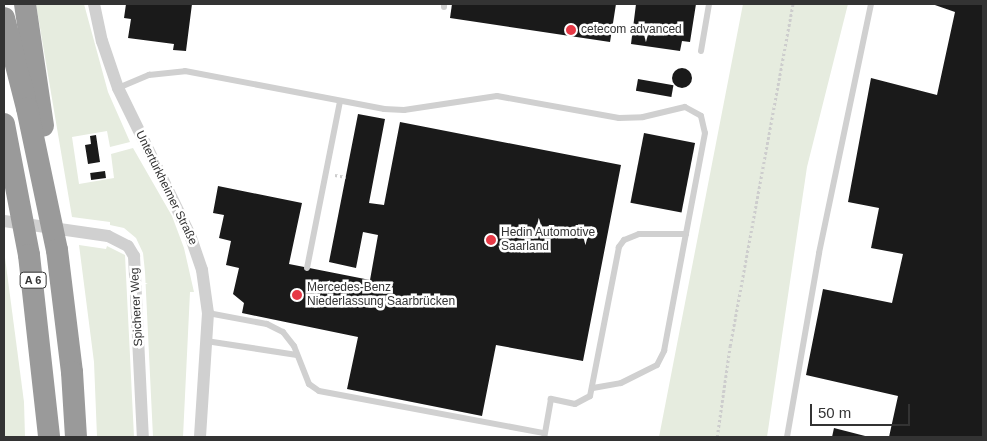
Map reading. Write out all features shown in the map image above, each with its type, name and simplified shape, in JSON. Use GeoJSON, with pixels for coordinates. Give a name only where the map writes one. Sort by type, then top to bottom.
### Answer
{"type":"FeatureCollection","features":[{"type":"Feature","properties":{"kind":"highway","name":"A 6"},"geometry":{"type":"LineString","coordinates":[[25,4],[42,108],[46,192]]}},
{"type":"Feature","properties":{"kind":"highway","name":"A 6"},"geometry":{"type":"LineString","coordinates":[[4,18],[46,192],[65,308],[76,437]]}},
{"type":"Feature","properties":{"kind":"highway","name":"A 6"},"geometry":{"type":"LineString","coordinates":[[4,124],[30,255],[49,437]]}},
{"type":"Feature","properties":{"kind":"street","name":"Untertürkheimer Straße"},"geometry":{"type":"LineString","coordinates":[[94,4],[102,41],[118,88],[190,235],[202,270],[208,313],[200,437]]}},
{"type":"Feature","properties":{"kind":"street","name":"Spicherer Weg"},"geometry":{"type":"LineString","coordinates":[[4,221],[120,239],[134,256],[144,437]]}},
{"type":"Feature","properties":{"kind":"lane"},"geometry":{"type":"LineString","coordinates":[[701,51],[708,4]]}},
{"type":"Feature","properties":{"kind":"lane"},"geometry":{"type":"LineString","coordinates":[[787,437],[819,254],[871,4]]}},
{"type":"Feature","properties":{"kind":"lane"},"geometry":{"type":"LineString","coordinates":[[118,88],[149,75],[185,71],[340,102],[404,110],[497,96],[630,118],[676,108],[693,109],[701,116],[705,133],[664,351],[657,365],[621,383],[592,388]]}},
{"type":"Feature","properties":{"kind":"lane"},"geometry":{"type":"LineString","coordinates":[[307,268],[340,102]]}},
{"type":"Feature","properties":{"kind":"lane"},"geometry":{"type":"LineString","coordinates":[[208,313],[275,327],[290,340],[308,384],[319,391],[544,435],[551,400],[575,404],[584,401],[592,388],[619,247],[631,236],[686,234]]}},
{"type":"Feature","properties":{"kind":"lane"},"geometry":{"type":"LineString","coordinates":[[206,341],[297,355]]}},
{"type":"Feature","properties":{"kind":"path"},"geometry":{"type":"LineString","coordinates":[[717,437],[730,346],[793,4]]}},
{"type":"Feature","properties":{"kind":"shaded area"},"geometry":{"type":"Polygon","coordinates":[[[36,4],[84,4],[108,92],[130,142],[110,147],[107,131],[72,137],[79,184],[114,178],[111,154],[133,148],[172,216],[184,248],[194,292],[190,292],[183,437],[153,437],[145,272],[143,253],[136,238],[124,228],[110,225],[110,222],[72,217],[36,4]]]}},
{"type":"Feature","properties":{"kind":"shaded area"},"geometry":{"type":"Polygon","coordinates":[[[743,4],[848,4],[807,167],[767,437],[659,437],[743,4]]]}},
{"type":"Feature","properties":{"kind":"shaded area"},"geometry":{"type":"Polygon","coordinates":[[[79,245],[106,249],[107,246],[125,255],[134,437],[97,437],[94,362],[79,245]]]}},
{"type":"Feature","properties":{"kind":"shaded area"},"geometry":{"type":"Polygon","coordinates":[[[4,250],[24,402],[25,437],[4,437],[4,250]]]}},
{"type":"Feature","properties":{"kind":"building"},"geometry":{"type":"Polygon","coordinates":[[[126,4],[192,4],[186,51],[173,50],[174,44],[128,38],[131,19],[124,18],[126,4]]]}},
{"type":"Feature","properties":{"kind":"building","name":"cetecom advanced"},"geometry":{"type":"Polygon","coordinates":[[[452,4],[616,4],[610,42],[450,18],[452,4]]]}},
{"type":"Feature","properties":{"kind":"building"},"geometry":{"type":"Polygon","coordinates":[[[636,4],[696,4],[690,42],[682,41],[680,51],[631,44],[636,4]]]}},
{"type":"Feature","properties":{"kind":"building"},"geometry":{"type":"Polygon","coordinates":[[[932,4],[983,4],[983,437],[889,437],[898,396],[806,375],[823,289],[892,303],[903,254],[871,248],[879,208],[848,202],[871,78],[937,95],[955,12],[932,4]]]}},
{"type":"Feature","properties":{"kind":"building"},"geometry":{"type":"Polygon","coordinates":[[[678,68],[686,68],[692,74],[692,82],[686,88],[678,88],[672,82],[672,74],[678,68]]]}},
{"type":"Feature","properties":{"kind":"building"},"geometry":{"type":"Polygon","coordinates":[[[638,79],[673,85],[671,97],[636,91],[638,79]]]}},
{"type":"Feature","properties":{"kind":"building"},"geometry":{"type":"Polygon","coordinates":[[[358,114],[385,119],[369,203],[384,205],[400,122],[621,165],[583,361],[496,345],[482,416],[347,389],[358,337],[242,313],[244,303],[233,294],[239,268],[226,265],[231,241],[219,238],[224,215],[213,213],[218,186],[302,203],[289,264],[370,280],[378,235],[363,232],[356,268],[329,262],[358,114]]]}},
{"type":"Feature","properties":{"kind":"building"},"geometry":{"type":"Polygon","coordinates":[[[644,133],[695,143],[681,213],[630,203],[644,133]]]}},
{"type":"Feature","properties":{"kind":"building"},"geometry":{"type":"Polygon","coordinates":[[[96,135],[100,162],[88,164],[85,145],[91,144],[90,136],[96,135]]]}},
{"type":"Feature","properties":{"kind":"building"},"geometry":{"type":"Polygon","coordinates":[[[105,171],[106,178],[91,180],[90,173],[105,171]]]}},
{"type":"Feature","properties":{"kind":"building"},"geometry":{"type":"Polygon","coordinates":[[[834,428],[869,437],[832,437],[834,428]]]}},
{"type":"Feature","properties":{"kind":"place","name":"cetecom advanced"},"geometry":{"type":"Point","coordinates":[571,30]}},
{"type":"Feature","properties":{"kind":"place","name":"Hedin Automotive Saarland"},"geometry":{"type":"Point","coordinates":[491,240]}},
{"type":"Feature","properties":{"kind":"place","name":"Mercedes-Benz Niederlassung Saarbrücken"},"geometry":{"type":"Point","coordinates":[297,295]}}]}
